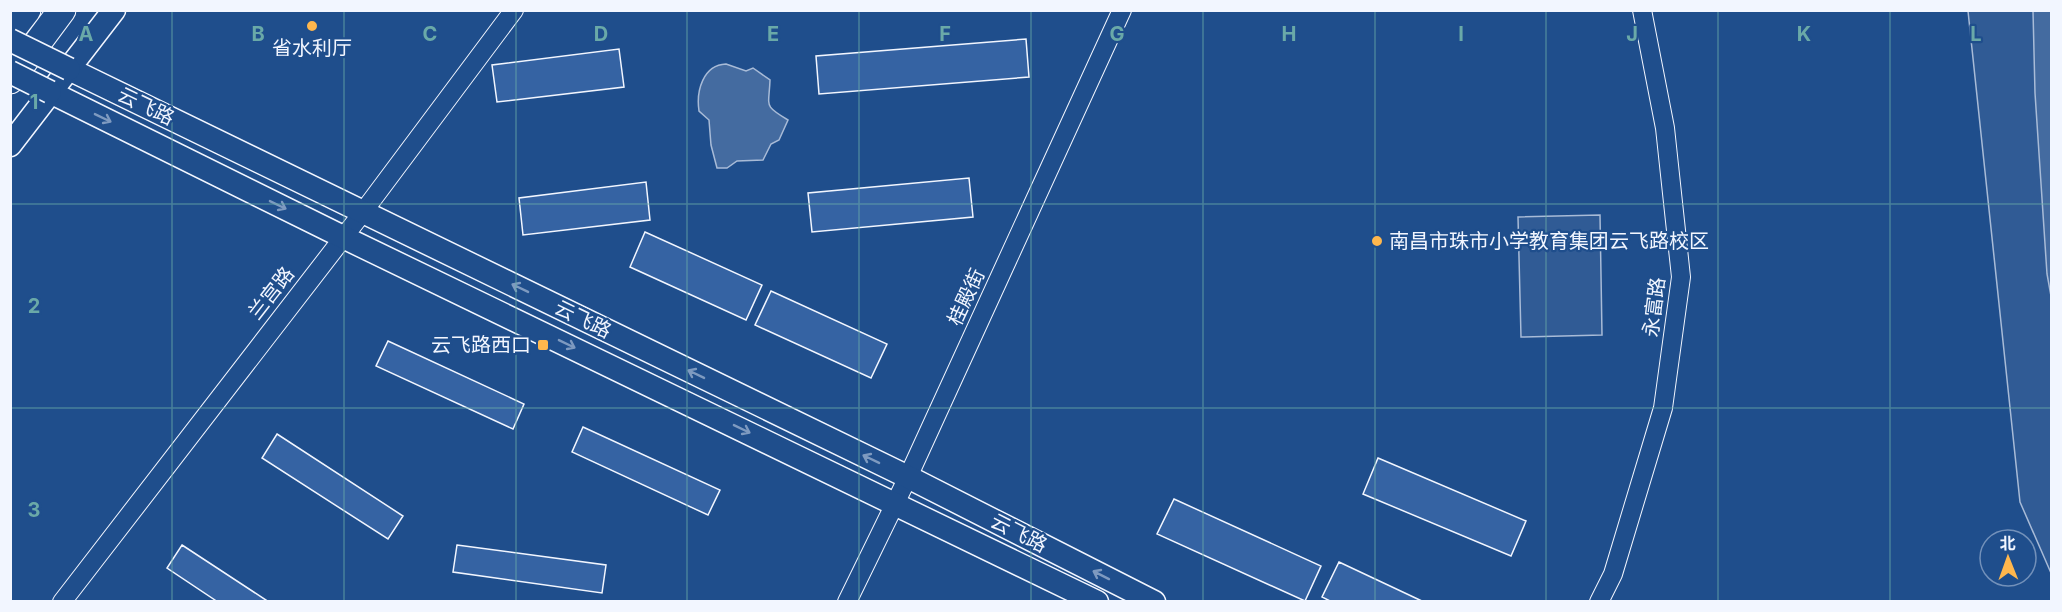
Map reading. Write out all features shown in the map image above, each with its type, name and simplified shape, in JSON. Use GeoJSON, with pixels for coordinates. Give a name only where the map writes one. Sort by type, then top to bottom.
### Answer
{"type":"FeatureCollection","features":[{"type":"Feature","properties":{"kind":"highway"},"geometry":{"type":"LineString","coordinates":[[10,32],[27,10]]}},
{"type":"Feature","properties":{"kind":"highway"},"geometry":{"type":"LineString","coordinates":[[10,80],[62,10]]}},
{"type":"Feature","properties":{"kind":"main road"},"geometry":{"type":"LineString","coordinates":[[10,146],[114,10]]}},
{"type":"Feature","properties":{"kind":"main road","name":"云飞路"},"geometry":{"type":"LineString","coordinates":[[10,40],[908,477],[1154,602]]}},
{"type":"Feature","properties":{"kind":"main road","name":"云飞路"},"geometry":{"type":"LineString","coordinates":[[10,72],[343,237],[1096,602]]}},
{"type":"Feature","properties":{"kind":"street","name":"兰宫路"},"geometry":{"type":"LineString","coordinates":[[62,602],[363,212],[514,10]]}},
{"type":"Feature","properties":{"kind":"street","name":"桂殿街"},"geometry":{"type":"LineString","coordinates":[[847,602],[908,477],[1122,10]]}},
{"type":"Feature","properties":{"kind":"street","name":"永富路"},"geometry":{"type":"LineString","coordinates":[[1599,602],[1614,574],[1663,408],[1681,278],[1665,128],[1642,10]]}},
{"type":"Feature","properties":{"kind":"shaded area"},"geometry":{"type":"Polygon","coordinates":[[[1968,11],[2051,11],[2051,573],[2038,543],[2038,528],[2031,528],[2020,502],[1968,11]]]}},
{"type":"Feature","properties":{"kind":"shaded area"},"geometry":{"type":"Polygon","coordinates":[[[2033,11],[2051,11],[2051,296],[2047,274],[2035,93],[2033,11]]]}},
{"type":"Feature","properties":{"kind":"shaded area"},"geometry":{"type":"Polygon","coordinates":[[[726,64],[746,71],[753,68],[770,80],[769,104],[774,111],[788,120],[779,140],[771,144],[763,160],[737,161],[727,168],[717,168],[711,145],[709,120],[699,111],[698,103],[700,88],[707,74],[718,65],[726,64]]]}},
{"type":"Feature","properties":{"kind":"shaded area"},"geometry":{"type":"Polygon","coordinates":[[[1600,215],[1602,335],[1521,337],[1518,217],[1600,215]]]}},
{"type":"Feature","properties":{"kind":"building"},"geometry":{"type":"Polygon","coordinates":[[[1026,39],[1029,77],[819,94],[816,56],[1026,39]]]}},
{"type":"Feature","properties":{"kind":"building"},"geometry":{"type":"Polygon","coordinates":[[[619,49],[624,87],[497,102],[492,65],[619,49]]]}},
{"type":"Feature","properties":{"kind":"building"},"geometry":{"type":"Polygon","coordinates":[[[969,178],[973,217],[812,232],[808,193],[969,178]]]}},
{"type":"Feature","properties":{"kind":"building"},"geometry":{"type":"Polygon","coordinates":[[[646,182],[650,220],[523,235],[519,198],[646,182]]]}},
{"type":"Feature","properties":{"kind":"building"},"geometry":{"type":"Polygon","coordinates":[[[645,232],[762,285],[746,320],[630,267],[645,232]]]}},
{"type":"Feature","properties":{"kind":"building"},"geometry":{"type":"Polygon","coordinates":[[[771,291],[887,344],[871,378],[755,325],[771,291]]]}},
{"type":"Feature","properties":{"kind":"building"},"geometry":{"type":"Polygon","coordinates":[[[388,341],[524,404],[513,429],[376,366],[388,341]]]}},
{"type":"Feature","properties":{"kind":"building"},"geometry":{"type":"Polygon","coordinates":[[[583,427],[720,490],[708,515],[572,452],[583,427]]]}},
{"type":"Feature","properties":{"kind":"building"},"geometry":{"type":"Polygon","coordinates":[[[277,434],[403,516],[388,539],[262,458],[277,434]]]}},
{"type":"Feature","properties":{"kind":"building"},"geometry":{"type":"Polygon","coordinates":[[[1378,458],[1526,521],[1511,556],[1363,494],[1378,458]]]}},
{"type":"Feature","properties":{"kind":"building"},"geometry":{"type":"Polygon","coordinates":[[[1174,499],[1321,566],[1305,601],[1157,534],[1174,499]]]}},
{"type":"Feature","properties":{"kind":"building"},"geometry":{"type":"Polygon","coordinates":[[[182,545],[269,602],[218,602],[167,568],[182,545]]]}},
{"type":"Feature","properties":{"kind":"building"},"geometry":{"type":"Polygon","coordinates":[[[457,545],[606,565],[602,593],[453,572],[457,545]]]}},
{"type":"Feature","properties":{"kind":"building"},"geometry":{"type":"Polygon","coordinates":[[[1339,562],[1424,602],[1332,602],[1322,597],[1339,562]]]}},
{"type":"Feature","properties":{"kind":"place","name":"省水利厅"},"geometry":{"type":"Point","coordinates":[312,26]}},
{"type":"Feature","properties":{"kind":"place","name":"南昌市珠市小学教育集团云飞路校区"},"geometry":{"type":"Point","coordinates":[1377,241]}},
{"type":"Feature","properties":{"kind":"place","name":"云飞路西口"},"geometry":{"type":"Point","coordinates":[543,345]}}]}
